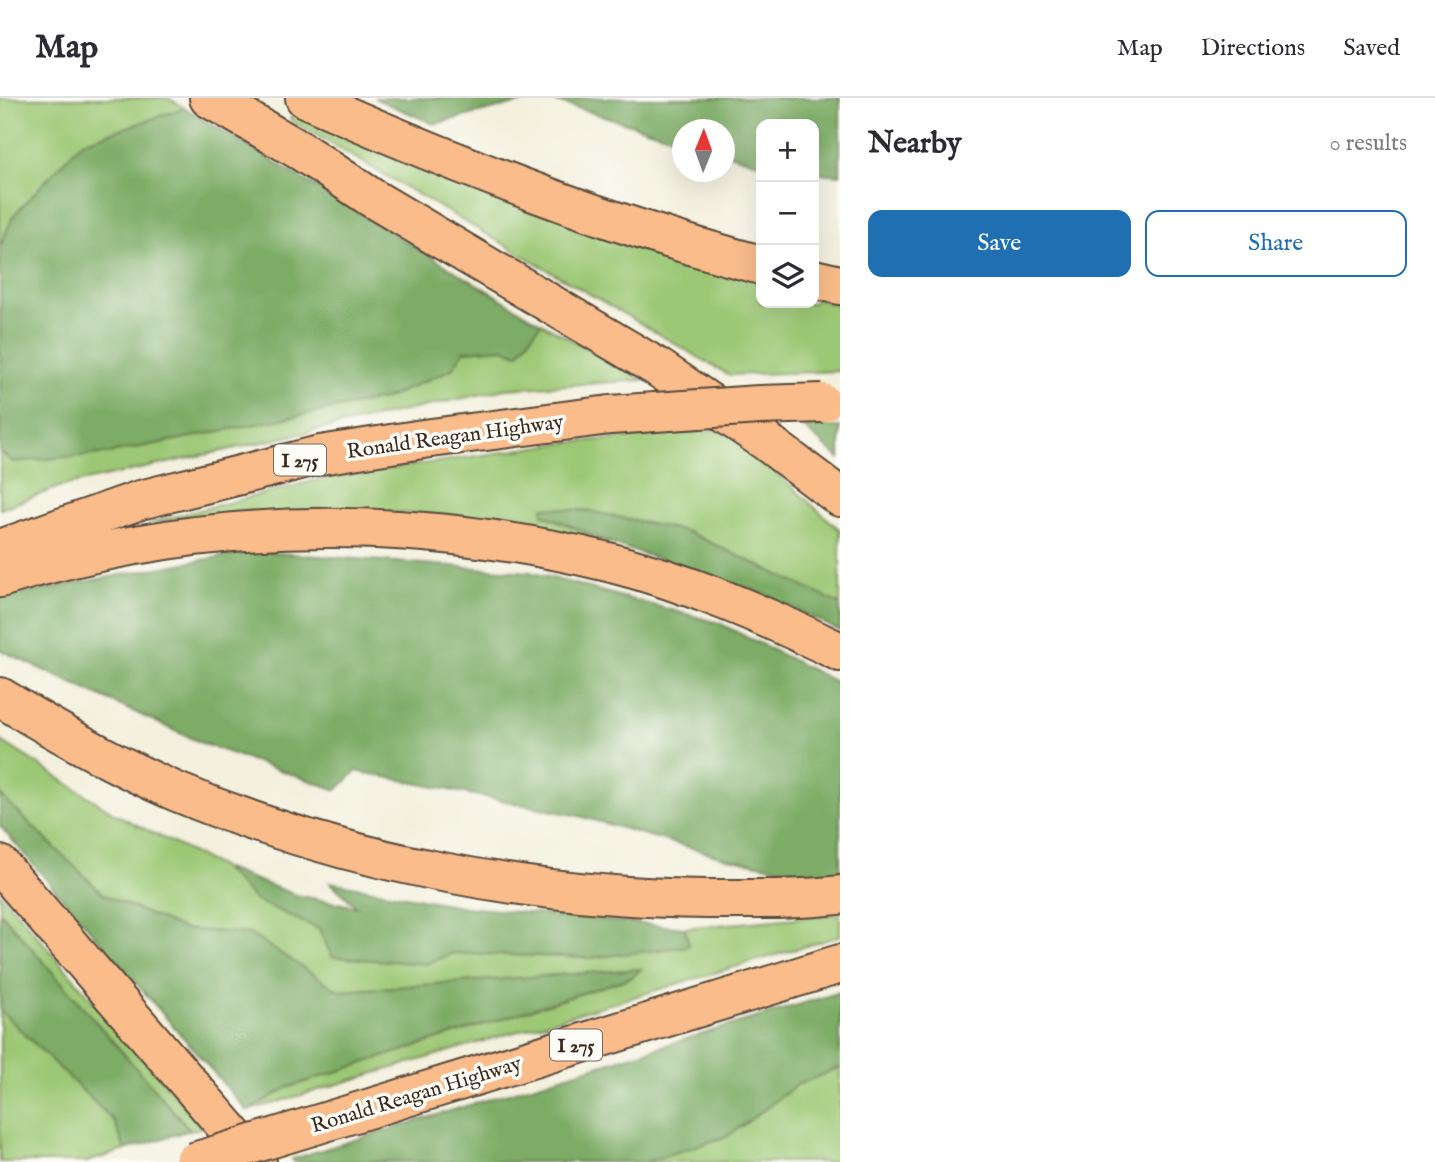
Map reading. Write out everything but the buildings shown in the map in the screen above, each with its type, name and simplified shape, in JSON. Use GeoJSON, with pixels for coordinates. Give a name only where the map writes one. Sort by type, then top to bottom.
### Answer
{"type":"FeatureCollection","features":[{"type":"Feature","properties":{"kind":"highway"},"geometry":{"type":"LineString","coordinates":[[209,98],[657,367],[840,497]]}},
{"type":"Feature","properties":{"kind":"highway"},"geometry":{"type":"LineString","coordinates":[[306,98],[410,142],[576,206],[756,264]]}},
{"type":"Feature","properties":{"kind":"highway"},"geometry":{"type":"LineString","coordinates":[[819,280],[840,285]]}},
{"type":"Feature","properties":{"kind":"highway","name":"Ronald Reagan Highway"},"geometry":{"type":"LineString","coordinates":[[0,550],[140,500],[320,455],[610,415],[831,403]]}},
{"type":"Feature","properties":{"kind":"highway"},"geometry":{"type":"LineString","coordinates":[[0,578],[47,563],[117,548],[250,530],[324,527],[451,534],[516,544],[620,566],[739,607],[840,652]]}},
{"type":"Feature","properties":{"kind":"highway"},"geometry":{"type":"LineString","coordinates":[[0,697],[53,729],[175,791],[273,828],[365,855],[458,876],[550,890],[639,897],[745,899],[840,895]]}},
{"type":"Feature","properties":{"kind":"highway"},"geometry":{"type":"LineString","coordinates":[[0,865],[257,1162]]}},
{"type":"Feature","properties":{"kind":"highway","name":"Ronald Reagan Highway"},"geometry":{"type":"LineString","coordinates":[[194,1162],[840,964]]}},
{"type":"Feature","properties":{"kind":"green space"},"geometry":{"type":"Polygon","coordinates":[[[0,98],[168,98],[185,108],[82,142],[13,216],[0,247],[0,98]]]}},
{"type":"Feature","properties":{"kind":"green space"},"geometry":{"type":"Polygon","coordinates":[[[374,98],[540,98],[434,124],[374,98]]]}},
{"type":"Feature","properties":{"kind":"green space"},"geometry":{"type":"Polygon","coordinates":[[[544,98],[840,98],[840,175],[819,173],[819,119],[756,119],[756,162],[735,156],[735,119],[672,119],[672,137],[544,98]]]}},
{"type":"Feature","properties":{"kind":"green space"},"geometry":{"type":"Polygon","coordinates":[[[294,107],[756,279],[756,308],[819,308],[819,300],[840,306],[840,371],[729,375],[290,120],[294,107]]]}},
{"type":"Feature","properties":{"kind":"green space"},"geometry":{"type":"Polygon","coordinates":[[[185,108],[541,323],[518,354],[504,348],[464,351],[452,369],[387,398],[110,453],[13,462],[0,452],[0,247],[13,216],[82,142],[185,108]]]}},
{"type":"Feature","properties":{"kind":"green space"},"geometry":{"type":"Polygon","coordinates":[[[541,323],[645,380],[505,389],[62,486],[0,509],[0,452],[13,462],[110,453],[387,398],[452,369],[464,351],[504,348],[518,354],[541,323]]]}},
{"type":"Feature","properties":{"kind":"green space"},"geometry":{"type":"Polygon","coordinates":[[[802,426],[840,427],[840,459],[802,426]]]}},
{"type":"Feature","properties":{"kind":"green space"},"geometry":{"type":"Polygon","coordinates":[[[718,430],[742,442],[840,530],[840,605],[688,532],[589,511],[543,507],[543,515],[616,545],[499,518],[328,509],[149,523],[321,479],[564,443],[718,430]]]}},
{"type":"Feature","properties":{"kind":"green space"},"geometry":{"type":"Polygon","coordinates":[[[543,507],[589,511],[688,532],[834,601],[840,605],[840,631],[756,591],[616,545],[543,514],[543,507]]]}},
{"type":"Feature","properties":{"kind":"green space"},"geometry":{"type":"Polygon","coordinates":[[[251,551],[530,572],[719,623],[840,684],[840,873],[820,876],[727,858],[579,816],[356,771],[337,790],[204,744],[0,650],[0,597],[251,551]]]}},
{"type":"Feature","properties":{"kind":"green space"},"geometry":{"type":"Polygon","coordinates":[[[0,740],[117,815],[223,868],[255,900],[319,929],[426,964],[453,953],[590,958],[688,946],[685,928],[840,914],[840,936],[247,1111],[289,1087],[632,977],[640,969],[339,991],[250,934],[183,929],[104,895],[0,795],[0,740]]]}},
{"type":"Feature","properties":{"kind":"green space"},"geometry":{"type":"Polygon","coordinates":[[[0,795],[104,895],[183,929],[250,934],[339,991],[641,969],[632,977],[289,1087],[247,1111],[0,826],[0,795]]]}},
{"type":"Feature","properties":{"kind":"green space"},"geometry":{"type":"Polygon","coordinates":[[[223,868],[296,895],[357,907],[330,882],[465,907],[685,928],[689,946],[590,958],[453,953],[426,964],[332,957],[319,929],[255,900],[223,868]]]}},
{"type":"Feature","properties":{"kind":"green space"},"geometry":{"type":"Polygon","coordinates":[[[0,893],[203,1128],[190,1130],[0,912],[0,893]]]}},
{"type":"Feature","properties":{"kind":"green space"},"geometry":{"type":"Polygon","coordinates":[[[0,912],[190,1130],[125,1150],[114,1121],[0,1010],[0,912]]]}},
{"type":"Feature","properties":{"kind":"green space"},"geometry":{"type":"Polygon","coordinates":[[[840,992],[840,1067],[797,1085],[728,1136],[645,1162],[294,1162],[292,1159],[840,992]]]}},
{"type":"Feature","properties":{"kind":"green space"},"geometry":{"type":"Polygon","coordinates":[[[0,1010],[114,1121],[125,1150],[87,1162],[0,1162],[0,1010]]]}},
{"type":"Feature","properties":{"kind":"green space"},"geometry":{"type":"Polygon","coordinates":[[[840,1067],[840,1162],[645,1162],[728,1136],[797,1085],[840,1067]]]}}]}
